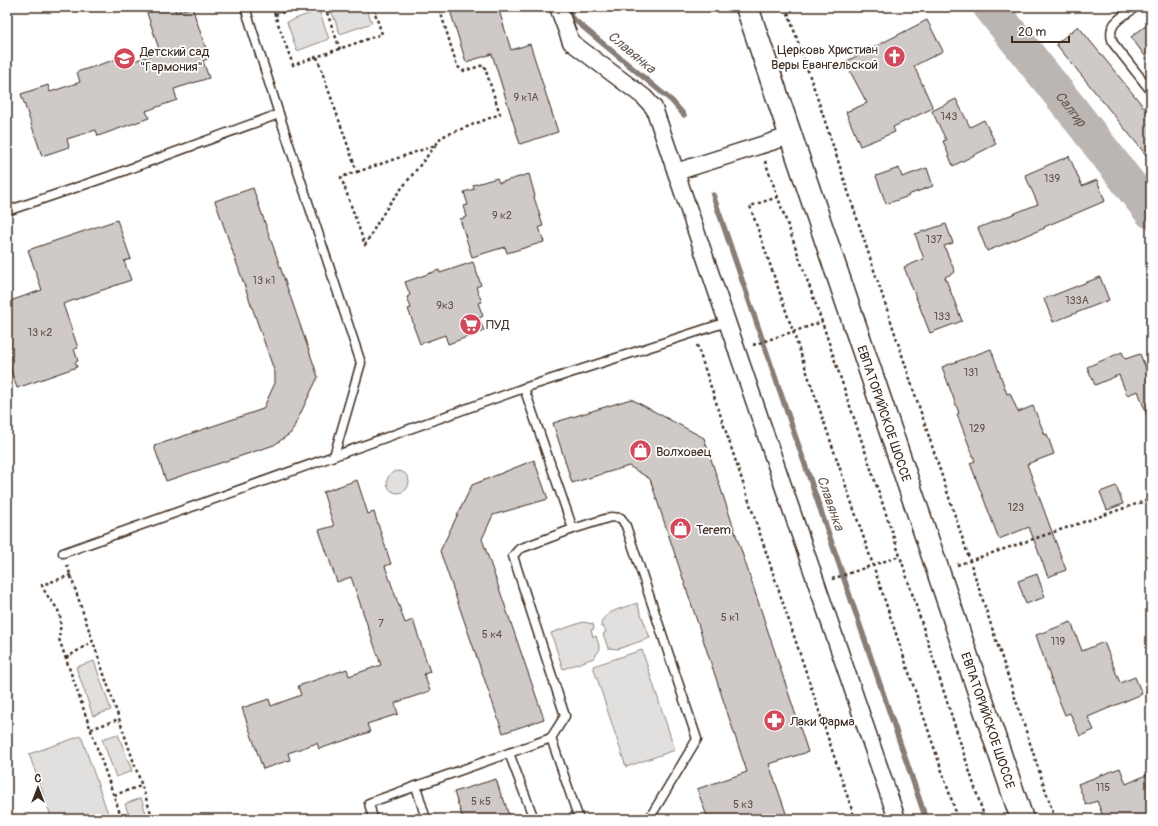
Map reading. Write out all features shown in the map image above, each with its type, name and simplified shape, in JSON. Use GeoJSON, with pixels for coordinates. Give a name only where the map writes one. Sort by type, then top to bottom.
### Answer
{"type":"FeatureCollection","features":[{"type":"Feature","properties":{"kind":"main road","name":"ЕВПАТОРИЙСКОЕ ШОССЕ"},"geometry":{"type":"LineString","coordinates":[[746,7],[1022,819]]}},
{"type":"Feature","properties":{"kind":"street"},"geometry":{"type":"LineString","coordinates":[[558,7],[571,42],[644,98],[654,108],[897,819]]}},
{"type":"Feature","properties":{"kind":"street"},"geometry":{"type":"LineString","coordinates":[[676,172],[790,136]]}},
{"type":"Feature","properties":{"kind":"lane"},"geometry":{"type":"LineString","coordinates":[[245,7],[361,363],[334,456]]}},
{"type":"Feature","properties":{"kind":"lane"},"geometry":{"type":"LineString","coordinates":[[1136,7],[1114,24],[1110,33],[1113,43],[1151,91]]}},
{"type":"Feature","properties":{"kind":"lane"},"geometry":{"type":"LineString","coordinates":[[7,211],[110,176],[279,114]]}},
{"type":"Feature","properties":{"kind":"lane"},"geometry":{"type":"LineString","coordinates":[[63,553],[524,388],[727,322]]}},
{"type":"Feature","properties":{"kind":"lane"},"geometry":{"type":"LineString","coordinates":[[524,388],[573,529]]}},
{"type":"Feature","properties":{"kind":"lane"},"geometry":{"type":"LineString","coordinates":[[373,819],[369,803],[551,738],[565,716],[513,556],[519,549],[611,517],[621,518],[626,526],[697,739],[649,819]]}},
{"type":"Feature","properties":{"kind":"lane"},"geometry":{"type":"LineString","coordinates":[[551,738],[579,819]]}},
{"type":"Feature","properties":{"kind":"lane"},"geometry":{"type":"LineString","coordinates":[[509,752],[534,819]]}},
{"type":"Feature","properties":{"kind":"lane"},"geometry":{"type":"LineString","coordinates":[[416,786],[426,819]]}},
{"type":"Feature","properties":{"kind":"path"},"geometry":{"type":"LineString","coordinates":[[272,7],[293,65],[382,34],[373,7]]}},
{"type":"Feature","properties":{"kind":"path"},"geometry":{"type":"LineString","coordinates":[[275,15],[299,7]]}},
{"type":"Feature","properties":{"kind":"path"},"geometry":{"type":"LineString","coordinates":[[325,7],[340,49]]}},
{"type":"Feature","properties":{"kind":"path"},"geometry":{"type":"LineString","coordinates":[[436,145],[341,177],[365,245],[390,203],[436,145],[441,137],[500,114],[484,65],[463,71],[457,66],[439,7]]}},
{"type":"Feature","properties":{"kind":"path"},"geometry":{"type":"LineString","coordinates":[[786,7],[1055,819]]}},
{"type":"Feature","properties":{"kind":"path"},"geometry":{"type":"LineString","coordinates":[[317,57],[357,172]]}},
{"type":"Feature","properties":{"kind":"path"},"geometry":{"type":"LineString","coordinates":[[760,145],[822,322],[985,819]]}},
{"type":"Feature","properties":{"kind":"path"},"geometry":{"type":"LineString","coordinates":[[778,197],[750,206],[958,819]]}},
{"type":"Feature","properties":{"kind":"path"},"geometry":{"type":"LineString","coordinates":[[748,346],[822,322]]}},
{"type":"Feature","properties":{"kind":"path"},"geometry":{"type":"LineString","coordinates":[[693,333],[855,819]]}},
{"type":"Feature","properties":{"kind":"path"},"geometry":{"type":"LineString","coordinates":[[938,572],[1151,499]]}},
{"type":"Feature","properties":{"kind":"path"},"geometry":{"type":"LineString","coordinates":[[63,553],[153,819]]}},
{"type":"Feature","properties":{"kind":"path"},"geometry":{"type":"LineString","coordinates":[[817,584],[900,556]]}},
{"type":"Feature","properties":{"kind":"path"},"geometry":{"type":"LineString","coordinates":[[71,575],[42,585],[44,592],[57,608],[60,615],[61,624],[59,639],[122,819]]}},
{"type":"Feature","properties":{"kind":"path"},"geometry":{"type":"LineString","coordinates":[[66,658],[93,641]]}},
{"type":"Feature","properties":{"kind":"path"},"geometry":{"type":"LineString","coordinates":[[91,729],[119,719]]}},
{"type":"Feature","properties":{"kind":"path"},"geometry":{"type":"LineString","coordinates":[[114,795],[142,786]]}},
{"type":"Feature","properties":{"kind":"shaded area"},"geometry":{"type":"Polygon","coordinates":[[[330,7],[366,7],[372,23],[340,34],[330,7]]]}},
{"type":"Feature","properties":{"kind":"shaded area"},"geometry":{"type":"Polygon","coordinates":[[[319,10],[329,39],[297,51],[287,22],[319,10]]]}},
{"type":"Feature","properties":{"kind":"shaded area"},"geometry":{"type":"Polygon","coordinates":[[[398,471],[406,474],[409,482],[406,490],[398,493],[390,490],[387,482],[390,474],[398,471]]]}},
{"type":"Feature","properties":{"kind":"shaded area"},"geometry":{"type":"Polygon","coordinates":[[[637,603],[650,638],[618,649],[608,648],[603,634],[606,632],[604,627],[601,627],[605,617],[614,611],[637,603]]]}},
{"type":"Feature","properties":{"kind":"shaded area"},"geometry":{"type":"Polygon","coordinates":[[[583,622],[593,624],[594,629],[591,630],[593,637],[596,636],[600,649],[594,658],[563,669],[551,633],[583,622]]]}},
{"type":"Feature","properties":{"kind":"shaded area"},"geometry":{"type":"Polygon","coordinates":[[[642,650],[675,750],[626,767],[593,666],[642,650]]]}},
{"type":"Feature","properties":{"kind":"shaded area"},"geometry":{"type":"Polygon","coordinates":[[[94,661],[111,710],[93,716],[76,667],[94,661]]]}},
{"type":"Feature","properties":{"kind":"shaded area"},"geometry":{"type":"Polygon","coordinates":[[[118,734],[132,771],[116,777],[102,739],[118,734]]]}},
{"type":"Feature","properties":{"kind":"shaded area"},"geometry":{"type":"Polygon","coordinates":[[[81,736],[110,819],[52,819],[29,754],[81,736]]]}},
{"type":"Feature","properties":{"kind":"shaded area"},"geometry":{"type":"Polygon","coordinates":[[[141,798],[148,819],[130,819],[125,804],[141,798]]]}},
{"type":"Feature","properties":{"kind":"building"},"geometry":{"type":"Polygon","coordinates":[[[145,7],[174,7],[176,12],[192,7],[209,58],[203,61],[209,78],[174,89],[177,100],[146,111],[149,118],[98,136],[96,130],[67,139],[69,147],[42,156],[21,94],[48,85],[50,92],[80,82],[77,72],[126,56],[128,63],[160,52],[145,7]]]}},
{"type":"Feature","properties":{"kind":"building"},"geometry":{"type":"Polygon","coordinates":[[[449,7],[498,7],[511,50],[530,44],[558,132],[520,144],[492,54],[466,62],[449,7]]]}},
{"type":"Feature","properties":{"kind":"building"},"geometry":{"type":"Polygon","coordinates":[[[927,20],[943,51],[914,66],[933,108],[893,127],[895,132],[860,146],[846,112],[867,103],[845,62],[927,20]]]}},
{"type":"Feature","properties":{"kind":"building"},"geometry":{"type":"Polygon","coordinates":[[[1151,22],[1151,64],[1131,37],[1151,22]]]}},
{"type":"Feature","properties":{"kind":"building"},"geometry":{"type":"Polygon","coordinates":[[[1078,26],[1151,116],[1151,161],[1056,44],[1078,26]]]}},
{"type":"Feature","properties":{"kind":"building"},"geometry":{"type":"Polygon","coordinates":[[[956,99],[970,127],[984,120],[996,144],[953,166],[943,141],[946,140],[932,111],[956,99]]]}},
{"type":"Feature","properties":{"kind":"building"},"geometry":{"type":"Polygon","coordinates":[[[1069,156],[1082,186],[1097,180],[1105,201],[1044,227],[1045,228],[987,251],[978,228],[1038,204],[1025,175],[1069,156]]]}},
{"type":"Feature","properties":{"kind":"building"},"geometry":{"type":"Polygon","coordinates":[[[899,168],[902,177],[927,168],[933,186],[886,204],[876,176],[899,168]]]}},
{"type":"Feature","properties":{"kind":"building"},"geometry":{"type":"Polygon","coordinates":[[[529,174],[543,226],[539,227],[544,242],[507,253],[505,247],[472,257],[460,219],[467,217],[464,206],[468,205],[464,192],[474,189],[473,185],[497,178],[499,183],[529,174]]]}},
{"type":"Feature","properties":{"kind":"building"},"geometry":{"type":"Polygon","coordinates":[[[253,188],[318,377],[291,433],[274,445],[166,481],[154,446],[263,409],[275,383],[275,373],[215,201],[253,188]]]}},
{"type":"Feature","properties":{"kind":"building"},"geometry":{"type":"Polygon","coordinates":[[[117,220],[131,259],[124,261],[131,280],[63,304],[78,348],[74,349],[78,361],[75,362],[77,367],[17,388],[7,359],[7,302],[42,290],[28,250],[117,220]]]}},
{"type":"Feature","properties":{"kind":"building"},"geometry":{"type":"Polygon","coordinates":[[[946,224],[953,243],[944,246],[955,272],[945,277],[962,321],[930,333],[904,267],[924,259],[915,234],[946,224]]]}},
{"type":"Feature","properties":{"kind":"building"},"geometry":{"type":"Polygon","coordinates":[[[473,262],[481,285],[476,287],[482,302],[478,303],[483,316],[479,318],[484,331],[448,344],[445,335],[420,344],[408,309],[411,308],[407,297],[410,295],[405,282],[439,270],[440,273],[473,262]]]}},
{"type":"Feature","properties":{"kind":"building"},"geometry":{"type":"Polygon","coordinates":[[[1100,277],[1109,300],[1053,322],[1044,299],[1100,277]]]}},
{"type":"Feature","properties":{"kind":"building"},"geometry":{"type":"Polygon","coordinates":[[[991,349],[1007,394],[1010,393],[1018,412],[1033,406],[1045,435],[1047,434],[1054,454],[1027,464],[1066,570],[1048,577],[1029,527],[999,539],[970,463],[975,461],[957,414],[959,413],[942,367],[991,349]]]}},
{"type":"Feature","properties":{"kind":"building"},"geometry":{"type":"Polygon","coordinates":[[[1122,352],[1125,359],[1140,354],[1151,381],[1151,421],[1149,421],[1138,391],[1127,395],[1119,375],[1095,385],[1087,367],[1122,352]]]}},
{"type":"Feature","properties":{"kind":"building"},"geometry":{"type":"Polygon","coordinates":[[[631,399],[704,438],[808,752],[769,764],[788,819],[708,819],[697,789],[747,772],[650,479],[629,466],[572,483],[553,423],[631,399]]]}},
{"type":"Feature","properties":{"kind":"building"},"geometry":{"type":"Polygon","coordinates":[[[534,460],[548,499],[493,515],[482,539],[544,719],[503,733],[440,551],[472,485],[534,460]]]}},
{"type":"Feature","properties":{"kind":"building"},"geometry":{"type":"Polygon","coordinates":[[[357,480],[368,514],[374,512],[391,564],[385,566],[405,623],[413,620],[430,672],[424,674],[430,691],[395,703],[398,714],[367,724],[370,732],[319,749],[317,743],[288,753],[290,760],[263,769],[242,708],[269,699],[271,706],[301,695],[298,686],[347,669],[349,676],[381,665],[351,577],[337,582],[319,530],[334,526],[323,492],[357,480]]]}},
{"type":"Feature","properties":{"kind":"building"},"geometry":{"type":"Polygon","coordinates":[[[1116,486],[1123,504],[1107,510],[1100,492],[1116,486]]]}},
{"type":"Feature","properties":{"kind":"building"},"geometry":{"type":"Polygon","coordinates":[[[1037,574],[1045,597],[1026,604],[1018,581],[1037,574]]]}},
{"type":"Feature","properties":{"kind":"building"},"geometry":{"type":"Polygon","coordinates":[[[1071,622],[1082,651],[1104,642],[1120,683],[1135,677],[1142,694],[1088,717],[1094,730],[1080,736],[1070,713],[1065,715],[1036,635],[1071,622]]]}},
{"type":"Feature","properties":{"kind":"building"},"geometry":{"type":"Polygon","coordinates":[[[1120,768],[1126,784],[1151,773],[1151,819],[1104,819],[1097,801],[1086,805],[1078,784],[1120,768]]]}},
{"type":"Feature","properties":{"kind":"building"},"geometry":{"type":"Polygon","coordinates":[[[496,779],[510,819],[463,819],[454,792],[496,779]]]}},
{"type":"Feature","properties":{"kind":"waterway","name":"Славянка"},"geometry":{"type":"LineString","coordinates":[[567,7],[571,17],[672,101],[684,115]]}},
{"type":"Feature","properties":{"kind":"waterway","name":"Салгир"},"geometry":{"type":"LineString","coordinates":[[990,7],[1151,212]]}},
{"type":"Feature","properties":{"kind":"waterway","name":"Славянка"},"geometry":{"type":"LineString","coordinates":[[713,195],[926,819]]}},
{"type":"Feature","properties":{"kind":"place","name":"Церковь Христиан Веры Евангельской"},"geometry":{"type":"Point","coordinates":[894,56]}},
{"type":"Feature","properties":{"kind":"place","name":"Детский сад \"Гармония\""},"geometry":{"type":"Point","coordinates":[124,58]}},
{"type":"Feature","properties":{"kind":"place","name":"ПУД"},"geometry":{"type":"Point","coordinates":[470,324]}},
{"type":"Feature","properties":{"kind":"place","name":"Волховец"},"geometry":{"type":"Point","coordinates":[641,451]}},
{"type":"Feature","properties":{"kind":"place","name":"Terem"},"geometry":{"type":"Point","coordinates":[681,529]}},
{"type":"Feature","properties":{"kind":"place","name":"Лаки Фарма"},"geometry":{"type":"Point","coordinates":[775,721]}}]}
